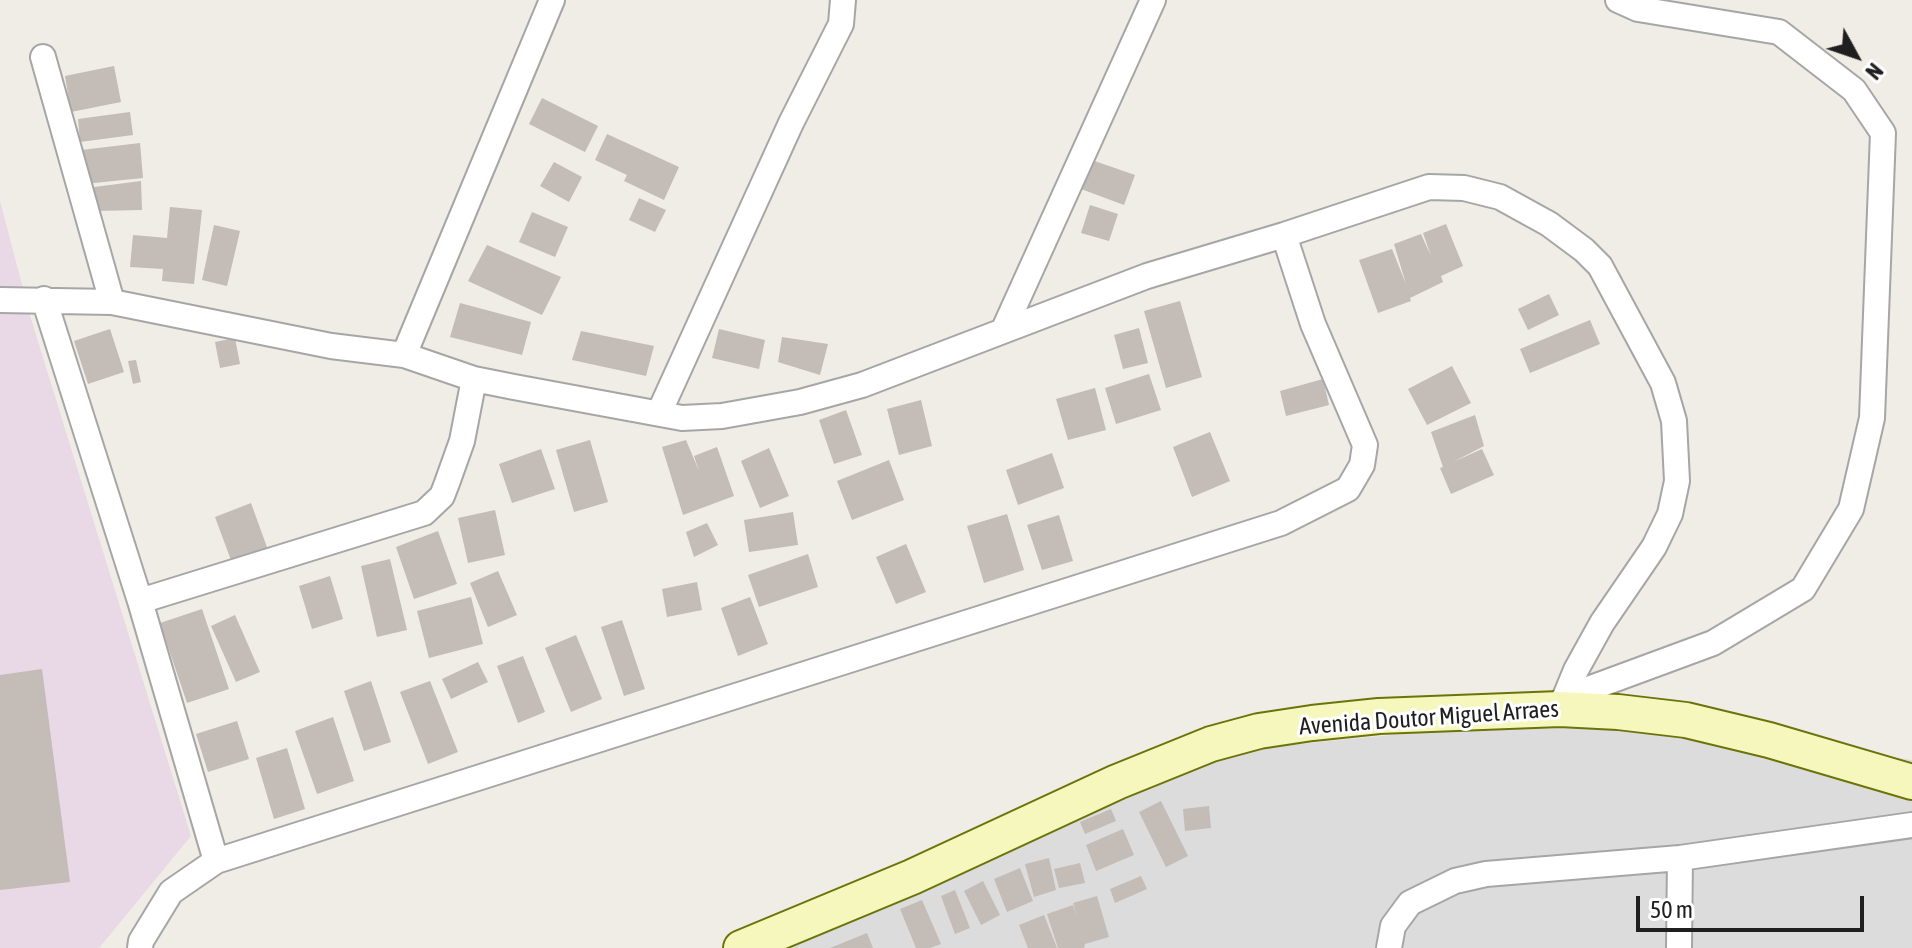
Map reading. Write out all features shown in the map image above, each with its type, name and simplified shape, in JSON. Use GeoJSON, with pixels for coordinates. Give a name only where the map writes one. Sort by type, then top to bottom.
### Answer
{"type":"FeatureCollection","features":[{"type":"Feature","properties":{"kind":"main road","name":"Avenida Doutor Miguel Arraes"},"geometry":{"type":"LineString","coordinates":[[741,948],[912,877],[1038,817],[1211,744],[1259,731],[1366,717],[1562,703],[1686,720],[1769,740],[1910,783]]}},
{"type":"Feature","properties":{"kind":"street"},"geometry":{"type":"LineString","coordinates":[[404,355],[552,0]]}},
{"type":"Feature","properties":{"kind":"street"},"geometry":{"type":"LineString","coordinates":[[659,413],[791,123],[841,24],[843,0]]}},
{"type":"Feature","properties":{"kind":"street"},"geometry":{"type":"LineString","coordinates":[[1004,329],[1153,0]]}},
{"type":"Feature","properties":{"kind":"street"},"geometry":{"type":"LineString","coordinates":[[1562,703],[1713,643],[1803,589],[1851,509],[1872,418],[1883,133],[1854,90],[1779,32],[1638,9],[1618,0]]}},
{"type":"Feature","properties":{"kind":"street"},"geometry":{"type":"LineString","coordinates":[[43,57],[112,302]]}},
{"type":"Feature","properties":{"kind":"street"},"geometry":{"type":"LineString","coordinates":[[0,300],[112,302],[331,346],[404,355],[474,379],[682,418],[722,416],[800,402],[894,375],[1004,329],[1147,276],[1429,187],[1464,188],[1500,197],[1533,214],[1584,250],[1600,266],[1663,383],[1674,421],[1677,481],[1670,514],[1654,547],[1602,623],[1562,703]]}},
{"type":"Feature","properties":{"kind":"street"},"geometry":{"type":"LineString","coordinates":[[140,948],[141,941],[171,892],[216,861],[1266,528],[1348,489],[1362,465],[1365,445],[1313,324],[1284,235]]}},
{"type":"Feature","properties":{"kind":"street"},"geometry":{"type":"LineString","coordinates":[[44,299],[140,601],[216,861]]}},
{"type":"Feature","properties":{"kind":"street"},"geometry":{"type":"LineString","coordinates":[[140,601],[424,513],[442,496],[447,483],[462,441],[474,379]]}},
{"type":"Feature","properties":{"kind":"street"},"geometry":{"type":"LineString","coordinates":[[1389,948],[1393,926],[1410,903],[1455,881],[1486,874],[1680,858],[1912,825]]}},
{"type":"Feature","properties":{"kind":"street"},"geometry":{"type":"LineString","coordinates":[[1679,948],[1680,858]]}},
{"type":"Feature","properties":{"kind":"shaded area"},"geometry":{"type":"Polygon","coordinates":[[[0,201],[31,319],[191,836],[99,948],[0,948],[0,201]]]}},
{"type":"Feature","properties":{"kind":"shaded area"},"geometry":{"type":"Polygon","coordinates":[[[1597,715],[1912,760],[1912,948],[787,948],[1237,750],[1597,715]]]}},
{"type":"Feature","properties":{"kind":"building"},"geometry":{"type":"Polygon","coordinates":[[[114,66],[121,102],[71,112],[65,76],[114,66]]]}},
{"type":"Feature","properties":{"kind":"building"},"geometry":{"type":"Polygon","coordinates":[[[542,98],[598,126],[585,152],[529,124],[542,98]]]}},
{"type":"Feature","properties":{"kind":"building"},"geometry":{"type":"Polygon","coordinates":[[[130,112],[133,135],[80,142],[78,119],[130,112]]]}},
{"type":"Feature","properties":{"kind":"building"},"geometry":{"type":"Polygon","coordinates":[[[607,134],[679,167],[664,200],[624,181],[627,175],[595,160],[607,134]]]}},
{"type":"Feature","properties":{"kind":"building"},"geometry":{"type":"Polygon","coordinates":[[[140,143],[143,178],[84,184],[81,150],[140,143]]]}},
{"type":"Feature","properties":{"kind":"building"},"geometry":{"type":"Polygon","coordinates":[[[1083,157],[1135,175],[1124,205],[1073,186],[1083,157]]]}},
{"type":"Feature","properties":{"kind":"building"},"geometry":{"type":"Polygon","coordinates":[[[554,162],[582,177],[569,202],[540,186],[554,162]]]}},
{"type":"Feature","properties":{"kind":"building"},"geometry":{"type":"Polygon","coordinates":[[[141,181],[142,210],[93,211],[94,187],[141,181]]]}},
{"type":"Feature","properties":{"kind":"building"},"geometry":{"type":"Polygon","coordinates":[[[639,198],[666,210],[655,232],[629,220],[639,198]]]}},
{"type":"Feature","properties":{"kind":"building"},"geometry":{"type":"Polygon","coordinates":[[[1090,205],[1118,214],[1109,241],[1081,233],[1090,205]]]}},
{"type":"Feature","properties":{"kind":"building"},"geometry":{"type":"Polygon","coordinates":[[[170,207],[202,210],[194,284],[162,281],[163,269],[130,267],[133,235],[167,238],[170,207]]]}},
{"type":"Feature","properties":{"kind":"building"},"geometry":{"type":"Polygon","coordinates":[[[532,212],[568,227],[555,257],[519,242],[532,212]]]}},
{"type":"Feature","properties":{"kind":"building"},"geometry":{"type":"Polygon","coordinates":[[[1446,224],[1463,266],[1441,276],[1443,282],[1410,298],[1411,301],[1378,313],[1359,260],[1392,249],[1406,284],[1394,244],[1421,234],[1431,256],[1423,233],[1446,224]]]}},
{"type":"Feature","properties":{"kind":"building"},"geometry":{"type":"Polygon","coordinates":[[[214,225],[240,231],[227,286],[202,280],[214,225]]]}},
{"type":"Feature","properties":{"kind":"building"},"geometry":{"type":"Polygon","coordinates":[[[487,245],[561,277],[542,315],[468,281],[487,245]]]}},
{"type":"Feature","properties":{"kind":"building"},"geometry":{"type":"Polygon","coordinates":[[[1549,294],[1559,315],[1528,330],[1518,309],[1549,294]]]}},
{"type":"Feature","properties":{"kind":"building"},"geometry":{"type":"Polygon","coordinates":[[[1180,301],[1202,377],[1166,388],[1144,311],[1180,301]]]}},
{"type":"Feature","properties":{"kind":"building"},"geometry":{"type":"Polygon","coordinates":[[[460,303],[531,322],[522,355],[450,337],[460,303]]]}},
{"type":"Feature","properties":{"kind":"building"},"geometry":{"type":"Polygon","coordinates":[[[1590,320],[1600,344],[1530,373],[1520,349],[1590,320]]]}},
{"type":"Feature","properties":{"kind":"building"},"geometry":{"type":"Polygon","coordinates":[[[1139,328],[1148,363],[1123,369],[1114,335],[1139,328]]]}},
{"type":"Feature","properties":{"kind":"building"},"geometry":{"type":"Polygon","coordinates":[[[110,329],[124,372],[88,384],[74,341],[110,329]]]}},
{"type":"Feature","properties":{"kind":"building"},"geometry":{"type":"Polygon","coordinates":[[[719,329],[765,340],[759,369],[712,358],[719,329]]]}},
{"type":"Feature","properties":{"kind":"building"},"geometry":{"type":"Polygon","coordinates":[[[581,331],[654,346],[646,376],[572,360],[581,331]]]}},
{"type":"Feature","properties":{"kind":"building"},"geometry":{"type":"Polygon","coordinates":[[[782,337],[828,344],[820,375],[778,362],[782,337]]]}},
{"type":"Feature","properties":{"kind":"building"},"geometry":{"type":"Polygon","coordinates":[[[235,338],[240,364],[220,368],[215,342],[235,338]]]}},
{"type":"Feature","properties":{"kind":"building"},"geometry":{"type":"Polygon","coordinates":[[[136,360],[141,382],[133,384],[128,361],[136,360]]]}},
{"type":"Feature","properties":{"kind":"building"},"geometry":{"type":"Polygon","coordinates":[[[1452,366],[1471,403],[1427,425],[1408,389],[1452,366]]]}},
{"type":"Feature","properties":{"kind":"building"},"geometry":{"type":"Polygon","coordinates":[[[1149,374],[1161,410],[1116,424],[1105,388],[1149,374]]]}},
{"type":"Feature","properties":{"kind":"building"},"geometry":{"type":"Polygon","coordinates":[[[1323,379],[1329,405],[1286,416],[1280,391],[1323,379]]]}},
{"type":"Feature","properties":{"kind":"building"},"geometry":{"type":"Polygon","coordinates":[[[1095,388],[1106,430],[1068,440],[1056,399],[1095,388]]]}},
{"type":"Feature","properties":{"kind":"building"},"geometry":{"type":"Polygon","coordinates":[[[921,400],[932,446],[899,455],[887,409],[921,400]]]}},
{"type":"Feature","properties":{"kind":"building"},"geometry":{"type":"Polygon","coordinates":[[[846,410],[862,455],[834,464],[819,420],[846,410]]]}},
{"type":"Feature","properties":{"kind":"building"},"geometry":{"type":"Polygon","coordinates":[[[1475,415],[1484,446],[1453,462],[1482,449],[1494,475],[1451,494],[1440,468],[1443,467],[1431,432],[1475,415]]]}},
{"type":"Feature","properties":{"kind":"building"},"geometry":{"type":"Polygon","coordinates":[[[1210,432],[1230,481],[1192,497],[1173,447],[1210,432]]]}},
{"type":"Feature","properties":{"kind":"building"},"geometry":{"type":"Polygon","coordinates":[[[590,440],[608,502],[574,512],[556,450],[590,440]]]}},
{"type":"Feature","properties":{"kind":"building"},"geometry":{"type":"Polygon","coordinates":[[[686,440],[699,471],[694,456],[717,447],[734,496],[683,515],[662,447],[686,440]]]}},
{"type":"Feature","properties":{"kind":"building"},"geometry":{"type":"Polygon","coordinates":[[[769,448],[789,496],[760,508],[741,461],[769,448]]]}},
{"type":"Feature","properties":{"kind":"building"},"geometry":{"type":"Polygon","coordinates":[[[541,449],[555,489],[512,503],[499,464],[541,449]]]}},
{"type":"Feature","properties":{"kind":"building"},"geometry":{"type":"Polygon","coordinates":[[[1052,453],[1064,488],[1018,505],[1006,470],[1052,453]]]}},
{"type":"Feature","properties":{"kind":"building"},"geometry":{"type":"Polygon","coordinates":[[[889,460],[904,500],[852,520],[837,481],[889,460]]]}},
{"type":"Feature","properties":{"kind":"building"},"geometry":{"type":"Polygon","coordinates":[[[251,503],[268,550],[232,563],[215,517],[251,503]]]}},
{"type":"Feature","properties":{"kind":"building"},"geometry":{"type":"Polygon","coordinates":[[[495,510],[505,555],[468,563],[458,518],[495,510]]]}},
{"type":"Feature","properties":{"kind":"building"},"geometry":{"type":"Polygon","coordinates":[[[793,512],[798,545],[749,552],[744,520],[793,512]]]}},
{"type":"Feature","properties":{"kind":"building"},"geometry":{"type":"Polygon","coordinates":[[[1007,514],[1024,570],[984,583],[967,526],[1007,514]]]}},
{"type":"Feature","properties":{"kind":"building"},"geometry":{"type":"Polygon","coordinates":[[[1059,515],[1073,561],[1042,570],[1027,525],[1059,515]]]}},
{"type":"Feature","properties":{"kind":"building"},"geometry":{"type":"Polygon","coordinates":[[[707,523],[718,545],[694,557],[686,532],[707,523]]]}},
{"type":"Feature","properties":{"kind":"building"},"geometry":{"type":"Polygon","coordinates":[[[438,531],[457,584],[414,599],[396,547],[438,531]]]}},
{"type":"Feature","properties":{"kind":"building"},"geometry":{"type":"Polygon","coordinates":[[[906,544],[926,592],[896,604],[876,557],[906,544]]]}},
{"type":"Feature","properties":{"kind":"building"},"geometry":{"type":"Polygon","coordinates":[[[808,554],[818,587],[759,607],[748,575],[808,554]]]}},
{"type":"Feature","properties":{"kind":"building"},"geometry":{"type":"Polygon","coordinates":[[[390,559],[407,630],[377,637],[361,566],[390,559]]]}},
{"type":"Feature","properties":{"kind":"building"},"geometry":{"type":"Polygon","coordinates":[[[498,571],[517,615],[488,627],[470,583],[498,571]]]}},
{"type":"Feature","properties":{"kind":"building"},"geometry":{"type":"Polygon","coordinates":[[[330,576],[343,619],[312,629],[299,586],[330,576]]]}},
{"type":"Feature","properties":{"kind":"building"},"geometry":{"type":"Polygon","coordinates":[[[697,582],[702,610],[667,617],[662,589],[697,582]]]}},
{"type":"Feature","properties":{"kind":"building"},"geometry":{"type":"Polygon","coordinates":[[[471,597],[483,644],[429,658],[417,611],[471,597]]]}},
{"type":"Feature","properties":{"kind":"building"},"geometry":{"type":"Polygon","coordinates":[[[750,597],[768,644],[738,656],[721,608],[750,597]]]}},
{"type":"Feature","properties":{"kind":"building"},"geometry":{"type":"Polygon","coordinates":[[[202,609],[229,689],[187,703],[160,623],[202,609]]]}},
{"type":"Feature","properties":{"kind":"building"},"geometry":{"type":"Polygon","coordinates":[[[235,615],[260,672],[236,682],[211,626],[235,615]]]}},
{"type":"Feature","properties":{"kind":"building"},"geometry":{"type":"Polygon","coordinates":[[[622,620],[645,689],[624,696],[601,627],[622,620]]]}},
{"type":"Feature","properties":{"kind":"building"},"geometry":{"type":"Polygon","coordinates":[[[576,635],[602,699],[571,712],[545,648],[576,635]]]}},
{"type":"Feature","properties":{"kind":"building"},"geometry":{"type":"Polygon","coordinates":[[[523,656],[545,712],[518,723],[497,666],[523,656]]]}},
{"type":"Feature","properties":{"kind":"building"},"geometry":{"type":"Polygon","coordinates":[[[478,662],[488,682],[451,699],[442,679],[478,662]]]}},
{"type":"Feature","properties":{"kind":"building"},"geometry":{"type":"Polygon","coordinates":[[[42,669],[70,882],[0,890],[0,675],[42,669]]]}},
{"type":"Feature","properties":{"kind":"building"},"geometry":{"type":"Polygon","coordinates":[[[371,681],[391,742],[364,751],[344,691],[371,681]]]}},
{"type":"Feature","properties":{"kind":"building"},"geometry":{"type":"Polygon","coordinates":[[[430,681],[458,752],[428,764],[400,692],[430,681]]]}},
{"type":"Feature","properties":{"kind":"building"},"geometry":{"type":"Polygon","coordinates":[[[333,717],[354,781],[317,794],[295,731],[333,717]]]}},
{"type":"Feature","properties":{"kind":"building"},"geometry":{"type":"Polygon","coordinates":[[[237,721],[249,759],[208,772],[196,734],[237,721]]]}},
{"type":"Feature","properties":{"kind":"building"},"geometry":{"type":"Polygon","coordinates":[[[287,748],[305,809],[274,819],[256,758],[287,748]]]}},
{"type":"Feature","properties":{"kind":"building"},"geometry":{"type":"Polygon","coordinates":[[[1161,801],[1188,856],[1166,867],[1139,812],[1161,801]]]}},
{"type":"Feature","properties":{"kind":"building"},"geometry":{"type":"Polygon","coordinates":[[[1209,806],[1211,828],[1185,831],[1183,809],[1209,806]]]}},
{"type":"Feature","properties":{"kind":"building"},"geometry":{"type":"Polygon","coordinates":[[[1111,809],[1116,821],[1085,834],[1080,822],[1111,809]]]}},
{"type":"Feature","properties":{"kind":"building"},"geometry":{"type":"Polygon","coordinates":[[[1123,829],[1134,855],[1096,871],[1086,845],[1123,829]]]}},
{"type":"Feature","properties":{"kind":"building"},"geometry":{"type":"Polygon","coordinates":[[[1049,858],[1056,890],[1034,897],[1025,864],[1049,858]]]}},
{"type":"Feature","properties":{"kind":"building"},"geometry":{"type":"Polygon","coordinates":[[[1080,863],[1085,883],[1059,888],[1054,869],[1080,863]]]}},
{"type":"Feature","properties":{"kind":"building"},"geometry":{"type":"Polygon","coordinates":[[[1020,868],[1033,901],[1007,912],[994,879],[1020,868]]]}},
{"type":"Feature","properties":{"kind":"building"},"geometry":{"type":"Polygon","coordinates":[[[1141,876],[1147,889],[1115,903],[1110,889],[1141,876]]]}},
{"type":"Feature","properties":{"kind":"building"},"geometry":{"type":"Polygon","coordinates":[[[983,881],[1000,915],[981,925],[964,891],[983,881]]]}},
{"type":"Feature","properties":{"kind":"building"},"geometry":{"type":"Polygon","coordinates":[[[955,890],[970,928],[955,934],[941,896],[955,890]]]}},
{"type":"Feature","properties":{"kind":"building"},"geometry":{"type":"Polygon","coordinates":[[[1097,896],[1109,937],[1085,944],[1084,948],[1058,948],[1047,914],[1073,905],[1078,920],[1073,903],[1097,896]]]}},
{"type":"Feature","properties":{"kind":"building"},"geometry":{"type":"Polygon","coordinates":[[[922,900],[941,944],[930,948],[916,948],[900,909],[922,900]]]}},
{"type":"Feature","properties":{"kind":"building"},"geometry":{"type":"Polygon","coordinates":[[[1044,915],[1057,948],[1028,948],[1019,925],[1044,915]]]}},
{"type":"Feature","properties":{"kind":"building"},"geometry":{"type":"Polygon","coordinates":[[[867,933],[873,948],[830,948],[867,933]]]}}]}
